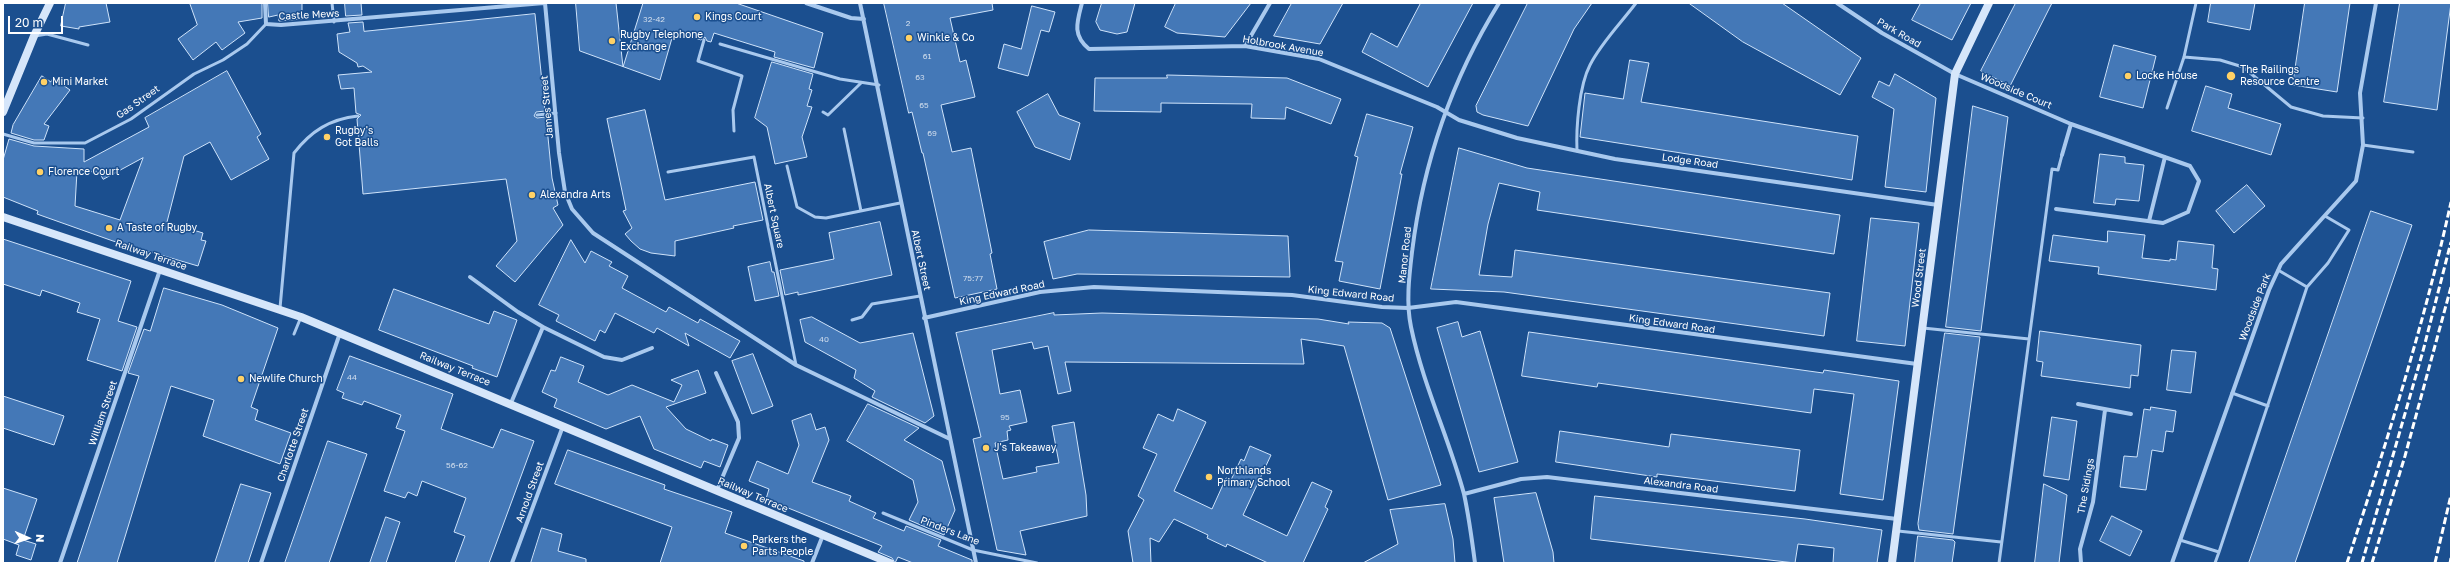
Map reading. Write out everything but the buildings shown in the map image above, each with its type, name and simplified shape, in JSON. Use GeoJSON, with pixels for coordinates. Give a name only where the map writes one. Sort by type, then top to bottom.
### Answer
{"type":"FeatureCollection","features":[{"type":"Feature","properties":{"kind":"street"},"geometry":{"type":"LineString","coordinates":[[3,112],[34,36],[50,3]]}},
{"type":"Feature","properties":{"kind":"street"},"geometry":{"type":"LineString","coordinates":[[265,3],[266,24]]}},
{"type":"Feature","properties":{"kind":"street","name":"Castle Mews"},"geometry":{"type":"LineString","coordinates":[[266,24],[281,25],[334,22],[545,3]]}},
{"type":"Feature","properties":{"kind":"street","name":"James Street"},"geometry":{"type":"LineString","coordinates":[[545,3],[561,169],[572,209],[593,233],[796,365]]}},
{"type":"Feature","properties":{"kind":"street"},"geometry":{"type":"LineString","coordinates":[[806,3],[851,18],[864,19]]}},
{"type":"Feature","properties":{"kind":"street","name":"Albert Street"},"geometry":{"type":"LineString","coordinates":[[860,3],[879,85],[900,203],[976,563]]}},
{"type":"Feature","properties":{"kind":"street","name":"Holbrook Avenue"},"geometry":{"type":"LineString","coordinates":[[1082,3],[1076,28],[1082,44],[1089,49],[1245,46],[1319,59],[1444,112]]}},
{"type":"Feature","properties":{"kind":"street"},"geometry":{"type":"LineString","coordinates":[[1245,46],[1270,3]]}},
{"type":"Feature","properties":{"kind":"street","name":"Manor Road"},"geometry":{"type":"LineString","coordinates":[[1475,563],[1464,494],[1426,386],[1408,308],[1415,226],[1427,170],[1444,112],[1478,36],[1499,3]]}},
{"type":"Feature","properties":{"kind":"street","name":"Park Road"},"geometry":{"type":"LineString","coordinates":[[1837,3],[1882,33],[1955,74]]}},
{"type":"Feature","properties":{"kind":"street","name":"Wood Street"},"geometry":{"type":"LineString","coordinates":[[1892,563],[1955,74],[1989,3]]}},
{"type":"Feature","properties":{"kind":"street","name":"Woodside Park"},"geometry":{"type":"LineString","coordinates":[[2172,563],[2269,290],[2278,270],[2281,264],[2326,216],[2356,181],[2363,144],[2363,118],[2360,93],[2376,3]]}},
{"type":"Feature","properties":{"kind":"street","name":"Woodside Court"},"geometry":{"type":"LineString","coordinates":[[1955,74],[2071,124],[2190,166],[2199,181],[2188,212],[2164,223],[2056,209]]}},
{"type":"Feature","properties":{"kind":"street","name":"Lodge Road"},"geometry":{"type":"LineString","coordinates":[[1444,112],[1459,120],[1517,138],[1615,159],[1938,205]]}},
{"type":"Feature","properties":{"kind":"street"},"geometry":{"type":"LineString","coordinates":[[2062,155],[2071,124]]}},
{"type":"Feature","properties":{"kind":"street"},"geometry":{"type":"LineString","coordinates":[[2148,221],[2165,158]]}},
{"type":"Feature","properties":{"kind":"street","name":"Railway Terrace"},"geometry":{"type":"LineString","coordinates":[[3,217],[301,317],[890,563]]}},
{"type":"Feature","properties":{"kind":"street","name":"William Street"},"geometry":{"type":"LineString","coordinates":[[60,563],[160,269]]}},
{"type":"Feature","properties":{"kind":"street"},"geometry":{"type":"LineString","coordinates":[[470,277],[518,312],[543,327],[604,357],[622,360],[652,348]]}},
{"type":"Feature","properties":{"kind":"street","name":"King Edward Road"},"geometry":{"type":"LineString","coordinates":[[924,318],[1040,292],[1094,287],[1292,295],[1382,307],[1408,308],[1456,302],[1918,364]]}},
{"type":"Feature","properties":{"kind":"street"},"geometry":{"type":"LineString","coordinates":[[511,404],[543,327]]}},
{"type":"Feature","properties":{"kind":"street","name":"Charlotte Street"},"geometry":{"type":"LineString","coordinates":[[260,563],[340,333]]}},
{"type":"Feature","properties":{"kind":"street"},"geometry":{"type":"LineString","coordinates":[[796,365],[950,439]]}},
{"type":"Feature","properties":{"kind":"street"},"geometry":{"type":"LineString","coordinates":[[716,372],[738,422],[738,438],[716,490]]}},
{"type":"Feature","properties":{"kind":"street"},"geometry":{"type":"LineString","coordinates":[[2078,404],[2131,414]]}},
{"type":"Feature","properties":{"kind":"street","name":"The Sidings"},"geometry":{"type":"LineString","coordinates":[[2082,563],[2080,549],[2093,502],[2105,410]]}},
{"type":"Feature","properties":{"kind":"street","name":"Arnold Street"},"geometry":{"type":"LineString","coordinates":[[512,563],[563,426]]}},
{"type":"Feature","properties":{"kind":"street","name":"Alexandra Road"},"geometry":{"type":"LineString","coordinates":[[1464,494],[1521,479],[1547,477],[1897,519]]}},
{"type":"Feature","properties":{"kind":"street"},"geometry":{"type":"LineString","coordinates":[[812,563],[823,534]]}},
{"type":"Feature","properties":{"kind":"lane"},"geometry":{"type":"LineString","coordinates":[[332,3],[334,22]]}},
{"type":"Feature","properties":{"kind":"lane"},"geometry":{"type":"LineString","coordinates":[[1577,151],[1576,138],[1582,88],[1589,66],[1636,3]]}},
{"type":"Feature","properties":{"kind":"lane"},"geometry":{"type":"LineString","coordinates":[[2168,108],[2184,56],[2196,3]]}},
{"type":"Feature","properties":{"kind":"lane","name":"Gas Street"},"geometry":{"type":"LineString","coordinates":[[3,134],[34,143],[85,143],[131,119],[194,74],[223,60],[246,44],[266,24]]}},
{"type":"Feature","properties":{"kind":"lane"},"geometry":{"type":"LineString","coordinates":[[34,36],[48,34],[88,45]]}},
{"type":"Feature","properties":{"kind":"lane"},"geometry":{"type":"LineString","coordinates":[[704,40],[698,62],[742,76],[733,110],[734,131]]}},
{"type":"Feature","properties":{"kind":"lane"},"geometry":{"type":"LineString","coordinates":[[720,44],[840,79],[879,85]]}},
{"type":"Feature","properties":{"kind":"lane"},"geometry":{"type":"LineString","coordinates":[[2184,56],[2220,60],[2243,67],[2291,107],[2322,116],[2363,118]]}},
{"type":"Feature","properties":{"kind":"lane"},"geometry":{"type":"LineString","coordinates":[[823,112],[828,115],[861,83]]}},
{"type":"Feature","properties":{"kind":"lane"},"geometry":{"type":"LineString","coordinates":[[537,115],[556,114]]}},
{"type":"Feature","properties":{"kind":"lane"},"geometry":{"type":"LineString","coordinates":[[280,310],[294,153],[304,140],[324,125],[341,119],[358,116]]}},
{"type":"Feature","properties":{"kind":"lane"},"geometry":{"type":"LineString","coordinates":[[844,129],[861,211]]}},
{"type":"Feature","properties":{"kind":"lane"},"geometry":{"type":"LineString","coordinates":[[2363,144],[2413,152]]}},
{"type":"Feature","properties":{"kind":"lane"},"geometry":{"type":"LineString","coordinates":[[1999,563],[2052,169],[2058,170],[2062,155]]}},
{"type":"Feature","properties":{"kind":"lane","name":"Albert Square"},"geometry":{"type":"LineString","coordinates":[[668,172],[754,157],[796,365]]}},
{"type":"Feature","properties":{"kind":"lane"},"geometry":{"type":"LineString","coordinates":[[787,166],[797,207],[816,217],[826,218],[900,203]]}},
{"type":"Feature","properties":{"kind":"lane"},"geometry":{"type":"LineString","coordinates":[[2215,563],[2307,287],[2328,263],[2349,230],[2326,216]]}},
{"type":"Feature","properties":{"kind":"lane"},"geometry":{"type":"LineString","coordinates":[[2278,270],[2307,287]]}},
{"type":"Feature","properties":{"kind":"lane"},"geometry":{"type":"LineString","coordinates":[[852,320],[862,317],[872,304],[920,296]]}},
{"type":"Feature","properties":{"kind":"lane"},"geometry":{"type":"LineString","coordinates":[[294,334],[301,317]]}},
{"type":"Feature","properties":{"kind":"lane"},"geometry":{"type":"LineString","coordinates":[[1923,328],[2029,339]]}},
{"type":"Feature","properties":{"kind":"lane"},"geometry":{"type":"LineString","coordinates":[[2232,393],[2268,406]]}},
{"type":"Feature","properties":{"kind":"lane","name":"Pinders Lane"},"geometry":{"type":"LineString","coordinates":[[883,513],[973,550],[1037,563]]}},
{"type":"Feature","properties":{"kind":"lane"},"geometry":{"type":"LineString","coordinates":[[1896,531],[2001,542]]}},
{"type":"Feature","properties":{"kind":"lane"},"geometry":{"type":"LineString","coordinates":[[2180,540],[2219,552]]}},
{"type":"Feature","properties":{"kind":"railway"},"geometry":{"type":"LineString","coordinates":[[2347,563],[2417,339],[2451,202]]}},
{"type":"Feature","properties":{"kind":"railway"},"geometry":{"type":"LineString","coordinates":[[2362,563],[2423,351],[2451,242]]}},
{"type":"Feature","properties":{"kind":"railway"},"geometry":{"type":"LineString","coordinates":[[2372,563],[2405,456],[2451,287]]}},
{"type":"Feature","properties":{"kind":"railway"},"geometry":{"type":"LineString","coordinates":[[2435,563],[2451,495]]}},
{"type":"Feature","properties":{"kind":"railway"},"geometry":{"type":"LineString","coordinates":[[2450,563],[2451,558]]}},
{"type":"Feature","properties":{"kind":"place","name":"Kings Court"},"geometry":{"type":"Point","coordinates":[697,17]}},
{"type":"Feature","properties":{"kind":"place","name":"Winkle & Co"},"geometry":{"type":"Point","coordinates":[909,38]}},
{"type":"Feature","properties":{"kind":"place","name":"Rugby Telephone Exchange"},"geometry":{"type":"Point","coordinates":[612,41]}},
{"type":"Feature","properties":{"kind":"place","name":"Locke House"},"geometry":{"type":"Point","coordinates":[2128,76]}},
{"type":"Feature","properties":{"kind":"place","name":"The Railings Resource Centre"},"geometry":{"type":"Point","coordinates":[2231,76]}},
{"type":"Feature","properties":{"kind":"place","name":"Mini Market"},"geometry":{"type":"Point","coordinates":[44,82]}},
{"type":"Feature","properties":{"kind":"place","name":"Rugby's Got Balls"},"geometry":{"type":"Point","coordinates":[327,137]}},
{"type":"Feature","properties":{"kind":"place","name":"Florence Court"},"geometry":{"type":"Point","coordinates":[40,172]}},
{"type":"Feature","properties":{"kind":"place","name":"Alexandra Arts"},"geometry":{"type":"Point","coordinates":[532,195]}},
{"type":"Feature","properties":{"kind":"place","name":"A Taste of Rugby"},"geometry":{"type":"Point","coordinates":[109,228]}},
{"type":"Feature","properties":{"kind":"place","name":"Newlife Church"},"geometry":{"type":"Point","coordinates":[241,379]}},
{"type":"Feature","properties":{"kind":"place","name":"J's Takeaway"},"geometry":{"type":"Point","coordinates":[986,448]}},
{"type":"Feature","properties":{"kind":"place","name":"Northlands Primary School"},"geometry":{"type":"Point","coordinates":[1209,477]}},
{"type":"Feature","properties":{"kind":"place","name":"Parkers the Parts People"},"geometry":{"type":"Point","coordinates":[744,546]}}]}
